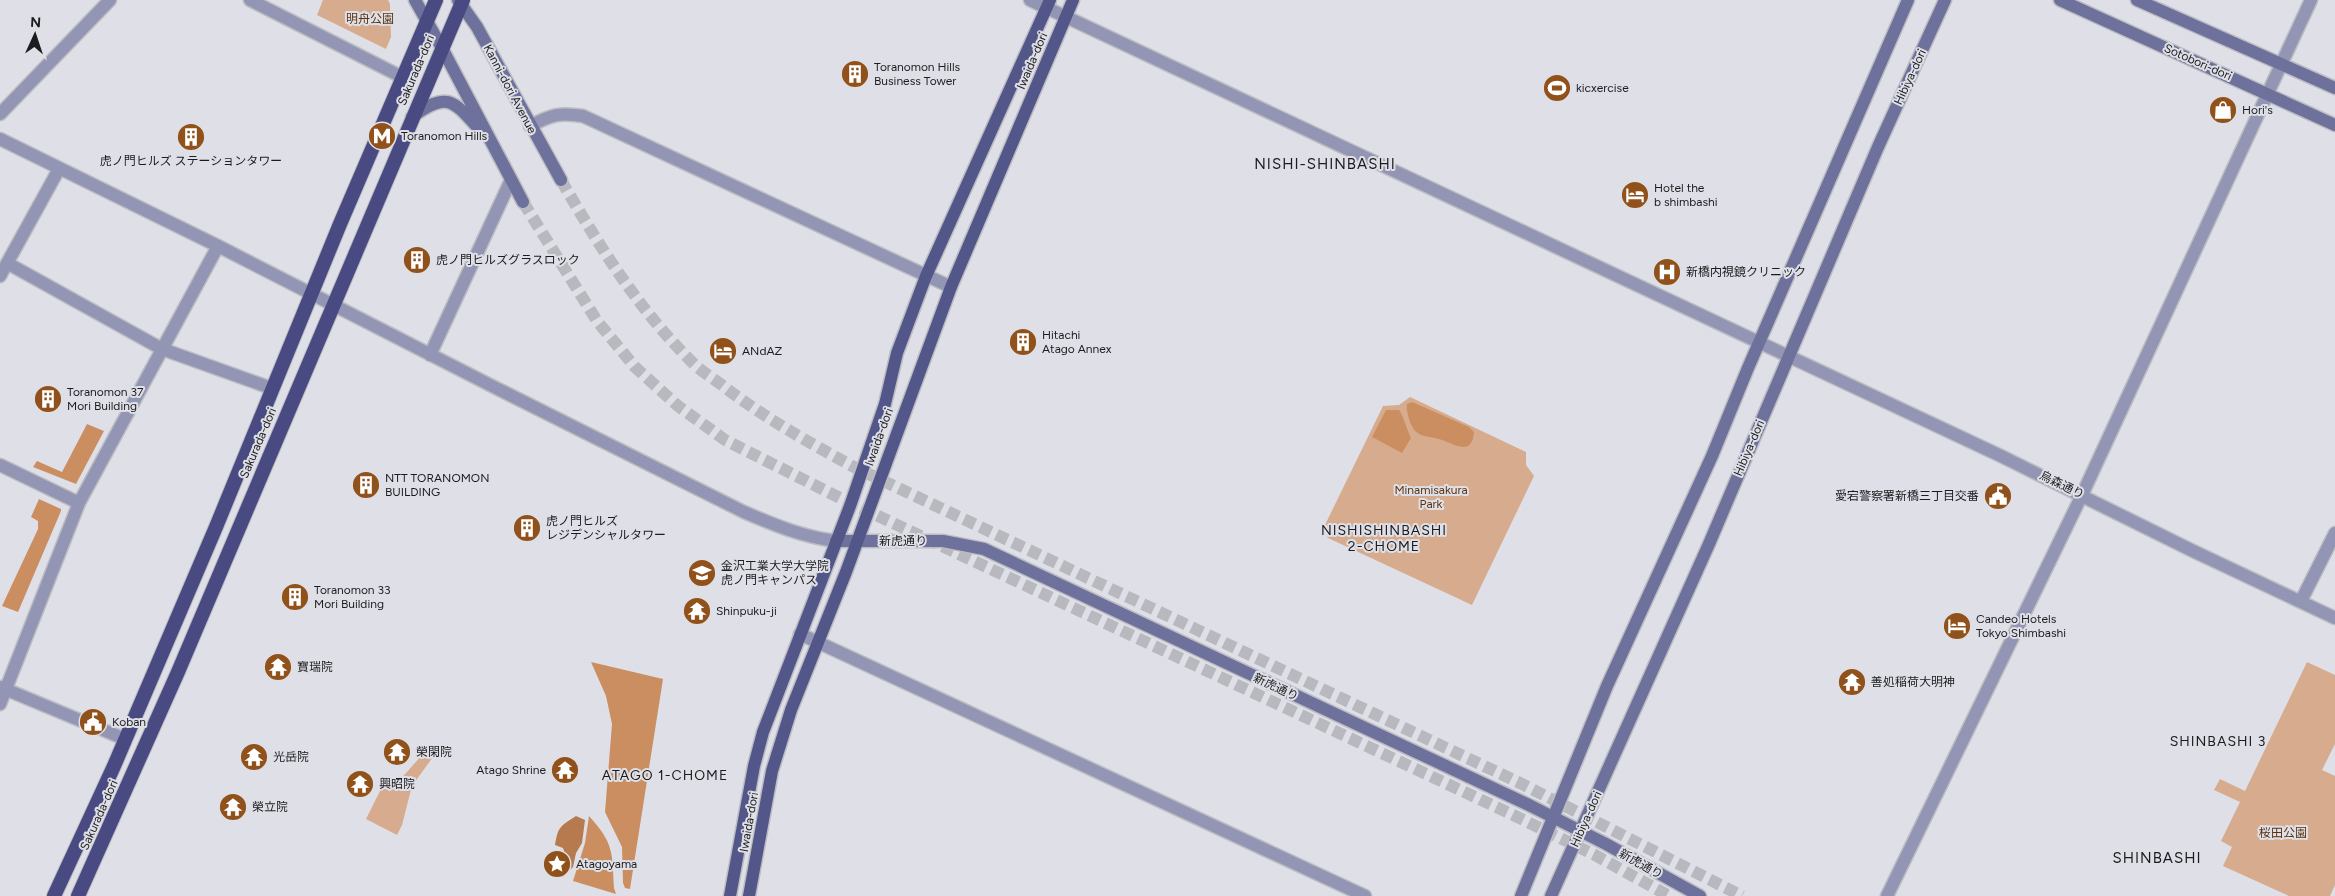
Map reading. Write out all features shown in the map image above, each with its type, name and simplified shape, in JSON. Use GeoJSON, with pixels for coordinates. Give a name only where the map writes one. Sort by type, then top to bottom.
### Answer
{"type":"FeatureCollection","features":[{"type":"Feature","properties":{"kind":"highway","name":"Sakurada-dori"},"geometry":{"type":"LineString","coordinates":[[54,896],[125,739],[216,526],[271,388],[436,0]]}},
{"type":"Feature","properties":{"kind":"highway","name":"Sakurada-dori"},"geometry":{"type":"LineString","coordinates":[[78,896],[174,681],[460,2]]}},
{"type":"Feature","properties":{"kind":"main road"},"geometry":{"type":"LineString","coordinates":[[415,0],[523,202]]}},
{"type":"Feature","properties":{"kind":"main road","name":"Iwaida-dori"},"geometry":{"type":"LineString","coordinates":[[749,896],[772,771],[781,738],[857,542],[951,287],[1073,0]]}},
{"type":"Feature","properties":{"kind":"main road"},"geometry":{"type":"LineString","coordinates":[[1521,896],[1608,686],[1712,456],[1759,342],[1908,0]]}},
{"type":"Feature","properties":{"kind":"main road","name":"Hibiya-dori"},"geometry":{"type":"LineString","coordinates":[[1551,896],[1709,544],[1878,147],[1945,0]]}},
{"type":"Feature","properties":{"kind":"main road","name":"Sotobori-dori"},"geometry":{"type":"LineString","coordinates":[[2060,0],[2335,125]]}},
{"type":"Feature","properties":{"kind":"main road"},"geometry":{"type":"LineString","coordinates":[[2137,0],[2335,88]]}},
{"type":"Feature","properties":{"kind":"main road","name":"Kanni-dori Avenue"},"geometry":{"type":"LineString","coordinates":[[460,2],[477,27],[561,180]]}},
{"type":"Feature","properties":{"kind":"main road","name":"Iwaida-dori"},"geometry":{"type":"LineString","coordinates":[[730,896],[754,766],[772,704],[836,541],[884,404],[897,353],[926,276],[1048,4]]}},
{"type":"Feature","properties":{"kind":"main road"},"geometry":{"type":"LineString","coordinates":[[412,117],[436,102],[453,104],[460,108],[490,142]]}},
{"type":"Feature","properties":{"kind":"main road","name":"新虎通り"},"geometry":{"type":"LineString","coordinates":[[836,541],[943,541],[984,550],[1554,818],[1700,896]]}},
{"type":"Feature","properties":{"kind":"street"},"geometry":{"type":"LineString","coordinates":[[0,114],[110,0]]}},
{"type":"Feature","properties":{"kind":"street"},"geometry":{"type":"LineString","coordinates":[[250,0],[402,77]]}},
{"type":"Feature","properties":{"kind":"street","name":"烏森通り"},"geometry":{"type":"LineString","coordinates":[[1030,0],[1048,4],[1066,17],[1759,342],[2082,495],[2335,618]]}},
{"type":"Feature","properties":{"kind":"street"},"geometry":{"type":"LineString","coordinates":[[1887,896],[2082,495],[2312,0]]}},
{"type":"Feature","properties":{"kind":"street"},"geometry":{"type":"LineString","coordinates":[[530,126],[548,117],[563,113],[583,116],[951,287]]}},
{"type":"Feature","properties":{"kind":"street"},"geometry":{"type":"LineString","coordinates":[[0,139],[218,246],[430,355],[768,522],[811,538],[836,541]]}},
{"type":"Feature","properties":{"kind":"street"},"geometry":{"type":"LineString","coordinates":[[0,276],[59,169]]}},
{"type":"Feature","properties":{"kind":"street"},"geometry":{"type":"LineString","coordinates":[[430,355],[511,180]]}},
{"type":"Feature","properties":{"kind":"street"},"geometry":{"type":"LineString","coordinates":[[0,704],[3,688],[78,503],[218,246]]}},
{"type":"Feature","properties":{"kind":"street"},"geometry":{"type":"LineString","coordinates":[[7,263],[162,349],[271,388]]}},
{"type":"Feature","properties":{"kind":"street"},"geometry":{"type":"LineString","coordinates":[[0,464],[78,503]]}},
{"type":"Feature","properties":{"kind":"street"},"geometry":{"type":"LineString","coordinates":[[2301,602],[2335,533]]}},
{"type":"Feature","properties":{"kind":"street"},"geometry":{"type":"LineString","coordinates":[[800,634],[1365,896]]}},
{"type":"Feature","properties":{"kind":"street"},"geometry":{"type":"LineString","coordinates":[[3,688],[125,739]]}},
{"type":"Feature","properties":{"kind":"green space","name":"明舟公園"},"geometry":{"type":"Polygon","coordinates":[[[323,0],[388,0],[390,4],[391,37],[386,49],[317,15],[323,0]]]}},
{"type":"Feature","properties":{"kind":"green space","name":"Minamisakura Park"},"geometry":{"type":"Polygon","coordinates":[[[1410,397],[1526,452],[1526,465],[1534,476],[1472,605],[1328,538],[1324,527],[1383,406],[1399,405],[1410,397]]]}},
{"type":"Feature","properties":{"kind":"green space","name":"桜田公園"},"geometry":{"type":"Polygon","coordinates":[[[2307,662],[2335,675],[2335,744],[2322,770],[2335,776],[2335,885],[2330,896],[2289,896],[2223,866],[2232,847],[2221,841],[2240,802],[2214,790],[2220,779],[2245,791],[2307,662]]]}},
{"type":"Feature","properties":{"kind":"green space"},"geometry":{"type":"Polygon","coordinates":[[[435,748],[438,750],[412,786],[402,825],[397,835],[366,819],[387,777],[398,782],[422,755],[435,748]]]}},
{"type":"Feature","properties":{"kind":"shaded area"},"geometry":{"type":"Polygon","coordinates":[[[1412,402],[1469,427],[1474,432],[1470,444],[1462,447],[1418,433],[1412,426],[1407,411],[1407,404],[1412,402]]]}},
{"type":"Feature","properties":{"kind":"shaded area"},"geometry":{"type":"Polygon","coordinates":[[[1386,410],[1399,410],[1411,438],[1402,453],[1372,437],[1386,410]]]}},
{"type":"Feature","properties":{"kind":"shaded area"},"geometry":{"type":"Polygon","coordinates":[[[87,424],[104,431],[76,484],[33,467],[37,461],[62,472],[87,424]]]}},
{"type":"Feature","properties":{"kind":"shaded area"},"geometry":{"type":"Polygon","coordinates":[[[39,499],[61,509],[61,511],[18,612],[2,606],[38,529],[38,521],[31,517],[39,499]]]}},
{"type":"Feature","properties":{"kind":"shaded area"},"geometry":{"type":"Polygon","coordinates":[[[591,662],[663,679],[630,889],[625,888],[623,883],[622,847],[605,812],[612,724],[606,696],[591,662]]]}},
{"type":"Feature","properties":{"kind":"shaded area"},"geometry":{"type":"Polygon","coordinates":[[[576,816],[585,820],[582,843],[576,853],[573,867],[569,871],[566,870],[563,878],[565,854],[563,848],[555,845],[557,834],[561,827],[576,816]]]}},
{"type":"Feature","properties":{"kind":"shaded area"},"geometry":{"type":"Polygon","coordinates":[[[589,816],[603,834],[610,849],[616,894],[573,881],[585,843],[589,816]]]}},
{"type":"Feature","properties":{"kind":"tunnel"},"geometry":{"type":"LineString","coordinates":[[561,180],[619,274],[670,339],[700,370],[786,429],[854,467],[1520,783],[1742,896]]}},
{"type":"Feature","properties":{"kind":"tunnel"},"geometry":{"type":"LineString","coordinates":[[523,202],[597,321],[635,367],[678,406],[725,440],[842,499],[1509,813],[1595,855],[1669,896]]}},
{"type":"Feature","properties":{"kind":"place","name":"Toranomon Hills Business Tower"},"geometry":{"type":"Point","coordinates":[855,74]}},
{"type":"Feature","properties":{"kind":"place","name":"kicxercise"},"geometry":{"type":"Point","coordinates":[1557,88]}},
{"type":"Feature","properties":{"kind":"place","name":"Hori's"},"geometry":{"type":"Point","coordinates":[2223,110]}},
{"type":"Feature","properties":{"kind":"place","name":"Toranomon Hills"},"geometry":{"type":"Point","coordinates":[382,136]}},
{"type":"Feature","properties":{"kind":"place","name":"虎ノ門ヒルズ ステーションタワー"},"geometry":{"type":"Point","coordinates":[191,137]}},
{"type":"Feature","properties":{"kind":"place","name":"Hotel the b shimbashi"},"geometry":{"type":"Point","coordinates":[1635,195]}},
{"type":"Feature","properties":{"kind":"place","name":"虎ノ門ヒルズグラスロック"},"geometry":{"type":"Point","coordinates":[417,260]}},
{"type":"Feature","properties":{"kind":"place","name":"新橋内視鏡クリニック"},"geometry":{"type":"Point","coordinates":[1667,272]}},
{"type":"Feature","properties":{"kind":"place","name":"Hitachi Atago Annex"},"geometry":{"type":"Point","coordinates":[1023,342]}},
{"type":"Feature","properties":{"kind":"place","name":"ANdAZ"},"geometry":{"type":"Point","coordinates":[723,351]}},
{"type":"Feature","properties":{"kind":"place","name":"Toranomon 37 Mori Building"},"geometry":{"type":"Point","coordinates":[48,399]}},
{"type":"Feature","properties":{"kind":"place","name":"NTT TORANOMON BUILDING"},"geometry":{"type":"Point","coordinates":[366,485]}},
{"type":"Feature","properties":{"kind":"place","name":"愛宕警察署新橋三丁目交番"},"geometry":{"type":"Point","coordinates":[1998,496]}},
{"type":"Feature","properties":{"kind":"place","name":"虎ノ門ヒルズ レジデンシャルタワー"},"geometry":{"type":"Point","coordinates":[527,528]}},
{"type":"Feature","properties":{"kind":"place","name":"金沢工業大学大学院 虎ノ門キャンパス"},"geometry":{"type":"Point","coordinates":[702,573]}},
{"type":"Feature","properties":{"kind":"place","name":"Toranomon 33 Mori Building"},"geometry":{"type":"Point","coordinates":[295,597]}},
{"type":"Feature","properties":{"kind":"place","name":"Shinpuku-ji"},"geometry":{"type":"Point","coordinates":[697,611]}},
{"type":"Feature","properties":{"kind":"place","name":"Candeo Hotels Tokyo Shimbashi"},"geometry":{"type":"Point","coordinates":[1957,626]}},
{"type":"Feature","properties":{"kind":"place","name":"寶瑞院"},"geometry":{"type":"Point","coordinates":[278,667]}},
{"type":"Feature","properties":{"kind":"place","name":"善処稲荷大明神"},"geometry":{"type":"Point","coordinates":[1852,682]}},
{"type":"Feature","properties":{"kind":"place","name":"Koban"},"geometry":{"type":"Point","coordinates":[93,722]}},
{"type":"Feature","properties":{"kind":"place","name":"榮閑院"},"geometry":{"type":"Point","coordinates":[397,752]}},
{"type":"Feature","properties":{"kind":"place","name":"光岳院"},"geometry":{"type":"Point","coordinates":[254,757]}},
{"type":"Feature","properties":{"kind":"place","name":"Atago Shrine"},"geometry":{"type":"Point","coordinates":[565,770]}},
{"type":"Feature","properties":{"kind":"place","name":"興昭院"},"geometry":{"type":"Point","coordinates":[360,784]}},
{"type":"Feature","properties":{"kind":"place","name":"榮立院"},"geometry":{"type":"Point","coordinates":[233,807]}},
{"type":"Feature","properties":{"kind":"place","name":"Atagoyama"},"geometry":{"type":"Point","coordinates":[557,864]}},
{"type":"Feature","properties":{"kind":"district","name":"NISHI-SHINBASHI"},"geometry":{"type":"Point","coordinates":[1325,164]}},
{"type":"Feature","properties":{"kind":"district","name":"NISHISHINBASHI 2-CHOME"},"geometry":{"type":"Point","coordinates":[1384,538]}},
{"type":"Feature","properties":{"kind":"district","name":"SHINBASHI 3"},"geometry":{"type":"Point","coordinates":[2218,741]}},
{"type":"Feature","properties":{"kind":"district","name":"ATAGO 1-CHOME"},"geometry":{"type":"Point","coordinates":[665,775]}},
{"type":"Feature","properties":{"kind":"district","name":"SHINBASHI"},"geometry":{"type":"Point","coordinates":[2157,858]}}]}
